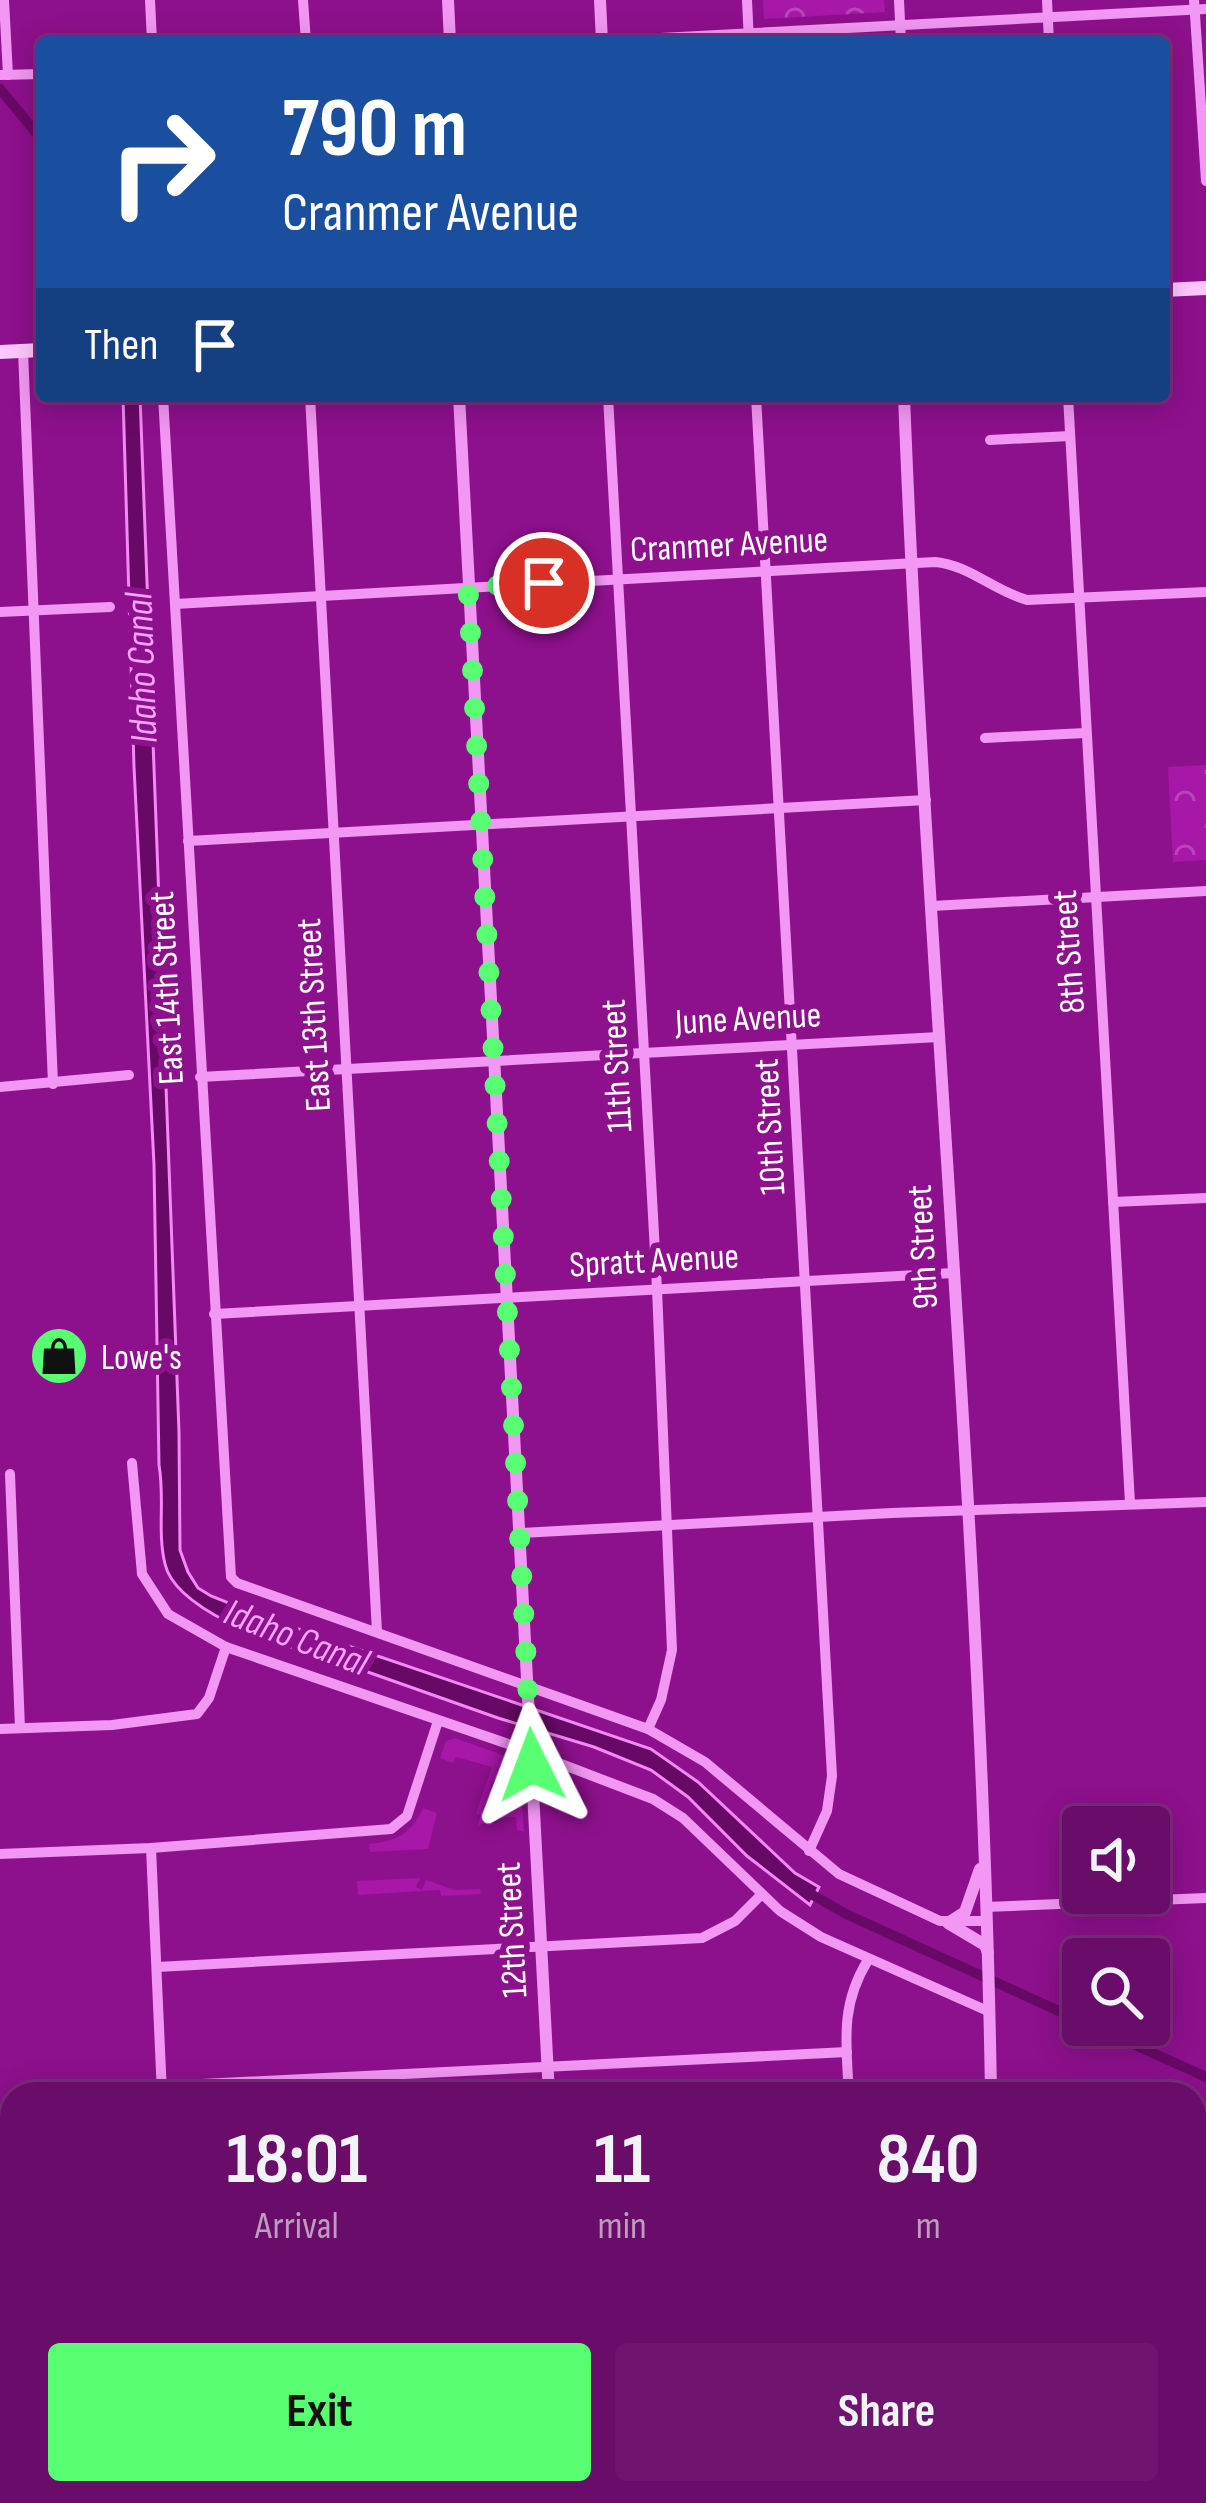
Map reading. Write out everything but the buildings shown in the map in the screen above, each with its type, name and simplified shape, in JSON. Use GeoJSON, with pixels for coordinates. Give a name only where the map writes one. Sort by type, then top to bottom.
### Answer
{"type":"FeatureCollection","features":[{"type":"Feature","properties":{"kind":"main road"},"geometry":{"type":"LineString","coordinates":[[1170,290],[1206,288]]}},
{"type":"Feature","properties":{"kind":"main road"},"geometry":{"type":"LineString","coordinates":[[0,352],[36,350]]}},
{"type":"Feature","properties":{"kind":"street"},"geometry":{"type":"LineString","coordinates":[[4,0],[4,75],[36,74]]}},
{"type":"Feature","properties":{"kind":"street"},"geometry":{"type":"LineString","coordinates":[[150,0],[152,36]]}},
{"type":"Feature","properties":{"kind":"street"},"geometry":{"type":"LineString","coordinates":[[303,0],[305,36]]}},
{"type":"Feature","properties":{"kind":"street"},"geometry":{"type":"LineString","coordinates":[[448,0],[449,36]]}},
{"type":"Feature","properties":{"kind":"street"},"geometry":{"type":"LineString","coordinates":[[600,0],[602,36]]}},
{"type":"Feature","properties":{"kind":"street"},"geometry":{"type":"LineString","coordinates":[[747,0],[748,36]]}},
{"type":"Feature","properties":{"kind":"street"},"geometry":{"type":"LineString","coordinates":[[899,0],[901,36]]}},
{"type":"Feature","properties":{"kind":"street"},"geometry":{"type":"LineString","coordinates":[[1047,0],[1049,36]]}},
{"type":"Feature","properties":{"kind":"street"},"geometry":{"type":"LineString","coordinates":[[771,36],[1198,6],[1206,181]]}},
{"type":"Feature","properties":{"kind":"street"},"geometry":{"type":"LineString","coordinates":[[23,351],[53,1084]]}},
{"type":"Feature","properties":{"kind":"street","name":"East 14th Street"},"geometry":{"type":"LineString","coordinates":[[163,402],[231,1577],[300,1608],[377,1631]]}},
{"type":"Feature","properties":{"kind":"street","name":"East 13th Street"},"geometry":{"type":"LineString","coordinates":[[310,402],[377,1631]]}},
{"type":"Feature","properties":{"kind":"street","name":"12th Street"},"geometry":{"type":"LineString","coordinates":[[459,402],[549,2082]]}},
{"type":"Feature","properties":{"kind":"street","name":"11th Street"},"geometry":{"type":"LineString","coordinates":[[608,402],[672,1650],[661,1700],[648,1729]]}},
{"type":"Feature","properties":{"kind":"street","name":"10th Street"},"geometry":{"type":"LineString","coordinates":[[755,402],[832,1776],[827,1811],[809,1851]]}},
{"type":"Feature","properties":{"kind":"street","name":"9th Street"},"geometry":{"type":"LineString","coordinates":[[904,402],[967,1510],[991,2082]]}},
{"type":"Feature","properties":{"kind":"street","name":"8th Street"},"geometry":{"type":"LineString","coordinates":[[1068,402],[1130,1503]]}},
{"type":"Feature","properties":{"kind":"street"},"geometry":{"type":"LineString","coordinates":[[990,440],[1070,436]]}},
{"type":"Feature","properties":{"kind":"street","name":"Cranmer Avenue"},"geometry":{"type":"LineString","coordinates":[[175,604],[948,563],[1000,592],[1027,600],[1206,592]]}},
{"type":"Feature","properties":{"kind":"street"},"geometry":{"type":"LineString","coordinates":[[0,611],[110,607]]}},
{"type":"Feature","properties":{"kind":"street"},"geometry":{"type":"LineString","coordinates":[[985,738],[1085,733]]}},
{"type":"Feature","properties":{"kind":"street"},"geometry":{"type":"LineString","coordinates":[[188,841],[926,800]]}},
{"type":"Feature","properties":{"kind":"street"},"geometry":{"type":"LineString","coordinates":[[932,906],[1206,891]]}},
{"type":"Feature","properties":{"kind":"street","name":"June Avenue"},"geometry":{"type":"LineString","coordinates":[[200,1077],[939,1037]]}},
{"type":"Feature","properties":{"kind":"street"},"geometry":{"type":"LineString","coordinates":[[0,1087],[129,1075]]}},
{"type":"Feature","properties":{"kind":"street"},"geometry":{"type":"LineString","coordinates":[[1113,1202],[1206,1198]]}},
{"type":"Feature","properties":{"kind":"street","name":"Spratt Avenue"},"geometry":{"type":"LineString","coordinates":[[214,1314],[953,1273]]}},
{"type":"Feature","properties":{"kind":"street"},"geometry":{"type":"LineString","coordinates":[[132,1463],[137,1553],[151,1592],[168,1614],[226,1647],[531,1753],[668,1807],[761,1895],[821,1937],[990,2012]]}},
{"type":"Feature","properties":{"kind":"street"},"geometry":{"type":"LineString","coordinates":[[10,1474],[20,1728]]}},
{"type":"Feature","properties":{"kind":"street"},"geometry":{"type":"LineString","coordinates":[[521,1533],[1206,1502]]}},
{"type":"Feature","properties":{"kind":"street"},"geometry":{"type":"LineString","coordinates":[[377,1631],[648,1729],[705,1762],[839,1874],[948,1923],[985,1945],[988,1954]]}},
{"type":"Feature","properties":{"kind":"street"},"geometry":{"type":"LineString","coordinates":[[0,1730],[112,1725],[197,1714],[209,1698],[226,1647]]}},
{"type":"Feature","properties":{"kind":"street"},"geometry":{"type":"LineString","coordinates":[[0,1854],[151,1848],[391,1829],[407,1816],[438,1721]]}},
{"type":"Feature","properties":{"kind":"street"},"geometry":{"type":"LineString","coordinates":[[151,1848],[162,2082]]}},
{"type":"Feature","properties":{"kind":"street"},"geometry":{"type":"LineString","coordinates":[[948,1923],[965,1912],[984,1858]]}},
{"type":"Feature","properties":{"kind":"street"},"geometry":{"type":"LineString","coordinates":[[157,1966],[702,1938],[735,1921],[761,1895]]}},
{"type":"Feature","properties":{"kind":"street"},"geometry":{"type":"LineString","coordinates":[[948,1923],[986,1914],[1206,1898]]}},
{"type":"Feature","properties":{"kind":"street"},"geometry":{"type":"LineString","coordinates":[[848,2082],[852,1986],[868,1960]]}},
{"type":"Feature","properties":{"kind":"street"},"geometry":{"type":"LineString","coordinates":[[291,2082],[847,2052]]}},
{"type":"Feature","properties":{"kind":"green space"},"geometry":{"type":"Polygon","coordinates":[[[763,0],[884,0],[885,12],[764,19],[763,0]]]}},
{"type":"Feature","properties":{"kind":"green space"},"geometry":{"type":"Polygon","coordinates":[[[1206,765],[1206,860],[1173,862],[1168,767],[1206,765]]]}},
{"type":"Feature","properties":{"kind":"green space"},"geometry":{"type":"Polygon","coordinates":[[[455,1738],[519,1761],[524,1832],[517,1830],[516,1817],[491,1818],[491,1826],[477,1827],[481,1815],[476,1813],[492,1767],[456,1757],[453,1763],[440,1758],[446,1741],[455,1738]]]}},
{"type":"Feature","properties":{"kind":"green space"},"geometry":{"type":"Polygon","coordinates":[[[423,1808],[437,1813],[428,1849],[370,1852],[369,1844],[408,1830],[423,1808]]]}},
{"type":"Feature","properties":{"kind":"green space"},"geometry":{"type":"Polygon","coordinates":[[[420,1878],[416,1887],[422,1890],[426,1880],[455,1890],[480,1889],[481,1894],[441,1896],[440,1890],[358,1895],[357,1881],[420,1878]]]}},
{"type":"Feature","properties":{"kind":"water","name":"Idaho Canal"},"geometry":{"type":"Polygon","coordinates":[[[123,402],[140,402],[180,1550],[188,1572],[198,1588],[211,1596],[266,1618],[651,1749],[698,1782],[795,1873],[819,1887],[810,1905],[651,1770],[251,1633],[205,1609],[173,1580],[162,1539],[154,1165],[134,767],[123,402]]]}},
{"type":"Feature","properties":{"kind":"waterway"},"geometry":{"type":"LineString","coordinates":[[0,89],[36,133]]}},
{"type":"Feature","properties":{"kind":"waterway","name":"Idaho Canal"},"geometry":{"type":"LineString","coordinates":[[804,1890],[846,1914],[1062,2012]]}},
{"type":"Feature","properties":{"kind":"waterway","name":"Idaho Canal"},"geometry":{"type":"LineString","coordinates":[[1137,2046],[1206,2077]]}},
{"type":"Feature","properties":{"kind":"place","name":"Lowe's"},"geometry":{"type":"Point","coordinates":[59,1356]}},
{"type":"Feature","properties":{"kind":"route"},"geometry":{"type":"LineString","coordinates":[[532,1765],[468,587],[544,583]]}}]}
